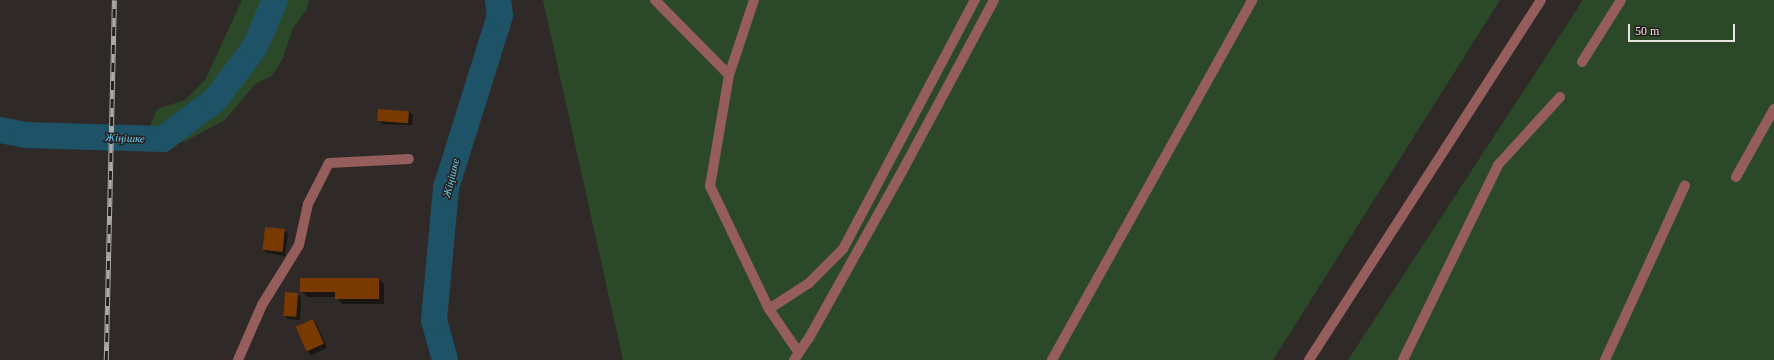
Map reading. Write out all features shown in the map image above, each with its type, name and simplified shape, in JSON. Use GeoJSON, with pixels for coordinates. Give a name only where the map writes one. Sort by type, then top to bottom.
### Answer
{"type":"FeatureCollection","features":[{"type":"Feature","properties":{"kind":"street"},"geometry":{"type":"LineString","coordinates":[[655,0],[729,75]]}},
{"type":"Feature","properties":{"kind":"street"},"geometry":{"type":"LineString","coordinates":[[754,0],[729,75],[710,186],[769,309],[797,356],[905,166],[994,0]]}},
{"type":"Feature","properties":{"kind":"street"},"geometry":{"type":"LineString","coordinates":[[769,309],[809,283],[843,249],[975,0]]}},
{"type":"Feature","properties":{"kind":"street"},"geometry":{"type":"LineString","coordinates":[[1052,360],[1252,0]]}},
{"type":"Feature","properties":{"kind":"street"},"geometry":{"type":"LineString","coordinates":[[1309,360],[1541,0]]}},
{"type":"Feature","properties":{"kind":"street"},"geometry":{"type":"LineString","coordinates":[[1582,62],[1621,0]]}},
{"type":"Feature","properties":{"kind":"street"},"geometry":{"type":"LineString","coordinates":[[1403,360],[1498,165],[1560,97]]}},
{"type":"Feature","properties":{"kind":"street"},"geometry":{"type":"LineString","coordinates":[[1736,177],[1774,109]]}},
{"type":"Feature","properties":{"kind":"street"},"geometry":{"type":"LineString","coordinates":[[238,360],[262,305],[299,245],[308,204],[329,163],[409,159]]}},
{"type":"Feature","properties":{"kind":"street"},"geometry":{"type":"LineString","coordinates":[[1605,360],[1685,185]]}},
{"type":"Feature","properties":{"kind":"green space"},"geometry":{"type":"Polygon","coordinates":[[[242,0],[309,0],[307,9],[293,28],[282,60],[272,76],[255,84],[225,120],[186,141],[159,146],[147,133],[157,109],[185,100],[205,80],[242,0]]]}},
{"type":"Feature","properties":{"kind":"green space"},"geometry":{"type":"Polygon","coordinates":[[[543,0],[1500,0],[1273,360],[623,360],[543,0]]]}},
{"type":"Feature","properties":{"kind":"green space"},"geometry":{"type":"Polygon","coordinates":[[[1583,0],[1774,0],[1774,360],[1348,360],[1583,0]]]}},
{"type":"Feature","properties":{"kind":"building"},"geometry":{"type":"Polygon","coordinates":[[[378,109],[409,111],[408,123],[377,121],[378,109]]]}},
{"type":"Feature","properties":{"kind":"building"},"geometry":{"type":"Polygon","coordinates":[[[265,227],[285,229],[282,252],[263,250],[265,227]]]}},
{"type":"Feature","properties":{"kind":"building"},"geometry":{"type":"Polygon","coordinates":[[[300,278],[379,278],[379,299],[335,299],[335,292],[300,292],[300,278]]]}},
{"type":"Feature","properties":{"kind":"building"},"geometry":{"type":"Polygon","coordinates":[[[285,292],[298,293],[296,317],[283,316],[285,292]]]}},
{"type":"Feature","properties":{"kind":"building"},"geometry":{"type":"Polygon","coordinates":[[[313,319],[324,344],[307,351],[296,327],[313,319]]]}},
{"type":"Feature","properties":{"kind":"waterway","name":"Жіңішке"},"geometry":{"type":"LineString","coordinates":[[0,130],[25,135],[163,139],[215,100],[255,47],[275,0]]}},
{"type":"Feature","properties":{"kind":"waterway","name":"Жіңішке"},"geometry":{"type":"LineString","coordinates":[[445,360],[434,320],[446,188],[500,16],[498,0]]}},
{"type":"Feature","properties":{"kind":"railway"},"geometry":{"type":"LineString","coordinates":[[106,360],[114,0]]}}]}
